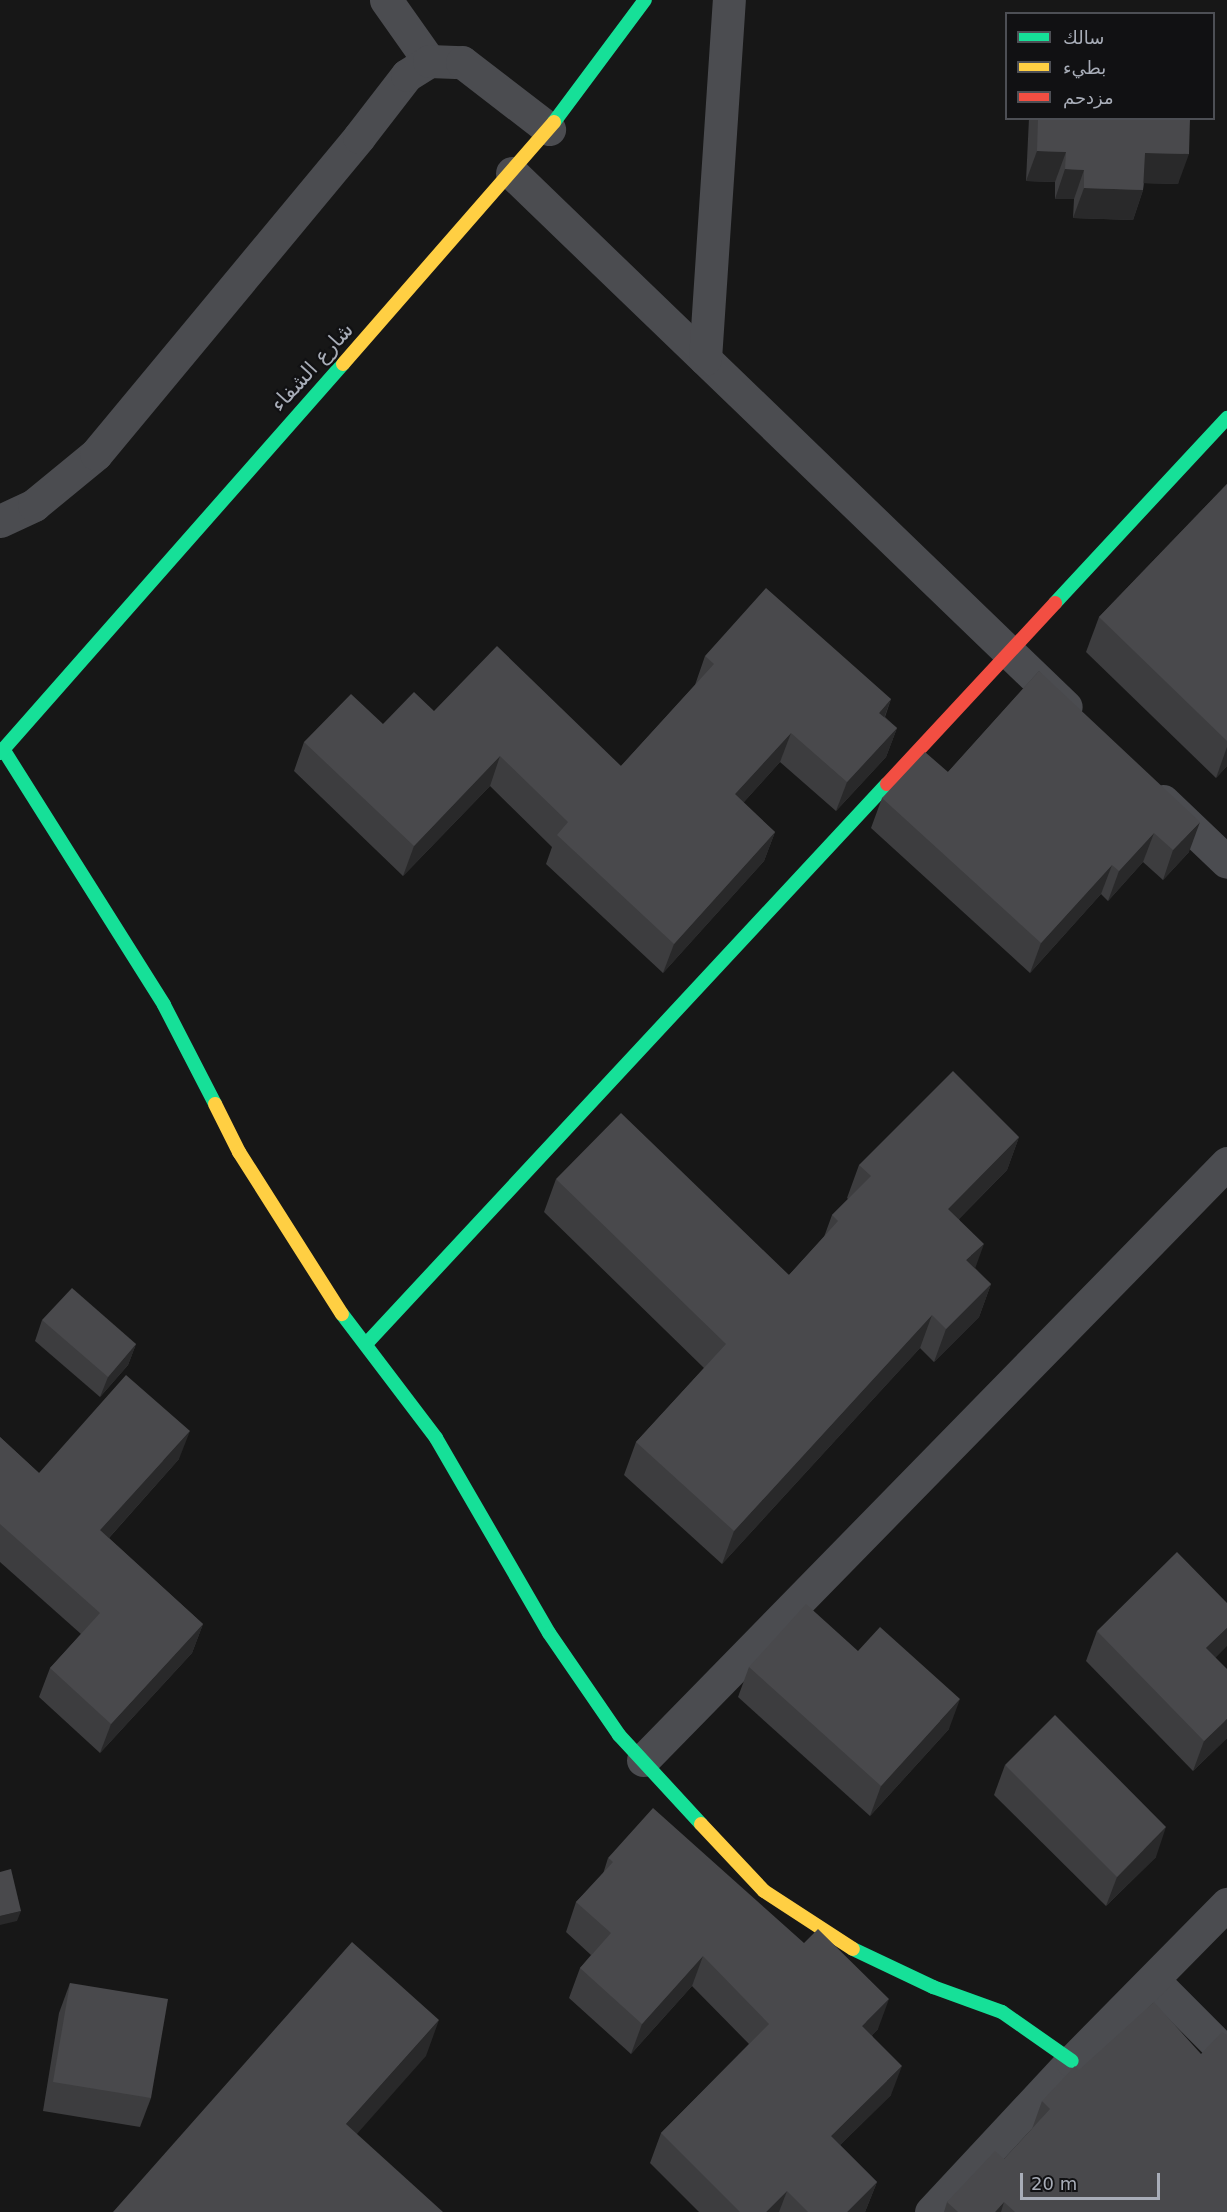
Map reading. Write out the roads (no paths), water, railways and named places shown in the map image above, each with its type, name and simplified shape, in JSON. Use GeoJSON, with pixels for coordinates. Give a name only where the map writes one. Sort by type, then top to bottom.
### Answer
{"type":"FeatureCollection","features":[{"type":"Feature","properties":{"kind":"street"},"geometry":{"type":"LineString","coordinates":[[386,0],[429,61]]}},
{"type":"Feature","properties":{"kind":"street","name":"شارع الشفاء"},"geometry":{"type":"LineString","coordinates":[[2,751],[513,173],[549,129],[645,0]]}},
{"type":"Feature","properties":{"kind":"street"},"geometry":{"type":"LineString","coordinates":[[705,359],[729,0]]}},
{"type":"Feature","properties":{"kind":"street"},"geometry":{"type":"LineString","coordinates":[[0,521],[34,505],[96,454],[360,137],[407,75],[429,61],[462,62],[549,129]]}},
{"type":"Feature","properties":{"kind":"street"},"geometry":{"type":"LineString","coordinates":[[513,173],[1085,725]]}},
{"type":"Feature","properties":{"kind":"street"},"geometry":{"type":"LineString","coordinates":[[366,1344],[1227,418]]}},
{"type":"Feature","properties":{"kind":"street"},"geometry":{"type":"LineString","coordinates":[[2,751],[164,1005],[239,1152],[335,1304],[436,1438],[549,1633],[620,1735],[764,1891],[861,1954],[933,1987],[1002,2012],[1072,2061]]}},
{"type":"Feature","properties":{"kind":"street"},"geometry":{"type":"LineString","coordinates":[[1143,782],[1227,862]]}},
{"type":"Feature","properties":{"kind":"street"},"geometry":{"type":"LineString","coordinates":[[643,1760],[1227,1163]]}},
{"type":"Feature","properties":{"kind":"street"},"geometry":{"type":"LineString","coordinates":[[931,2212],[1072,2061],[1227,1904]]}},
{"type":"Feature","properties":{"kind":"street"},"geometry":{"type":"LineString","coordinates":[[1153,1980],[1227,2054]]}}]}
